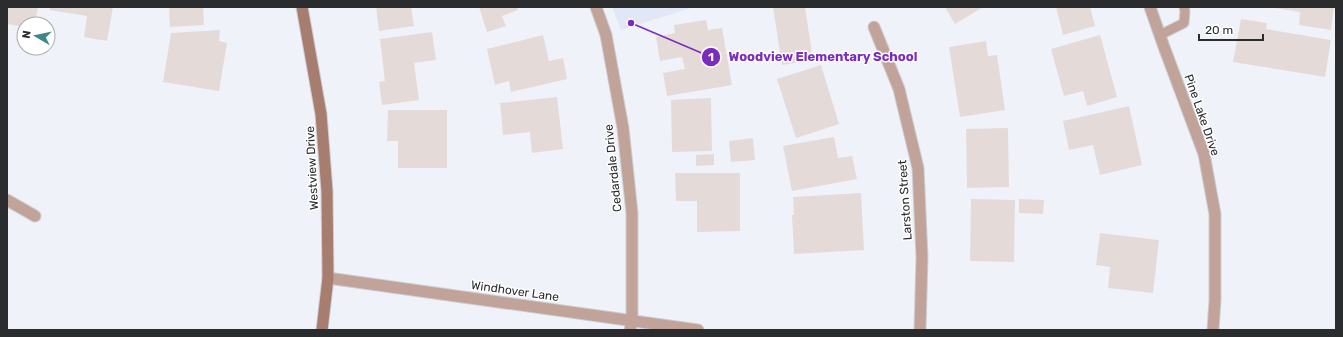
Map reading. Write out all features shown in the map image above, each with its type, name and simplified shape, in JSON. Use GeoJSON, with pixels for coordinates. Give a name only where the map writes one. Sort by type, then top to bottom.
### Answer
{"type":"FeatureCollection","features":[{"type":"Feature","properties":{"kind":"main road","name":"Westview Drive"},"geometry":{"type":"LineString","coordinates":[[302,7],[322,114],[327,191],[328,278],[322,330]]}},
{"type":"Feature","properties":{"kind":"street","name":"Cedardale Drive"},"geometry":{"type":"LineString","coordinates":[[596,7],[606,35],[623,128],[632,213],[631,325]]}},
{"type":"Feature","properties":{"kind":"street","name":"Pine Lake Drive"},"geometry":{"type":"LineString","coordinates":[[1150,7],[1204,154],[1215,214],[1215,300],[1213,330]]}},
{"type":"Feature","properties":{"kind":"street","name":"Larston Street"},"geometry":{"type":"LineString","coordinates":[[874,27],[899,89],[918,168],[922,257],[920,330]]}},
{"type":"Feature","properties":{"kind":"street"},"geometry":{"type":"LineString","coordinates":[[7,200],[35,216]]}},
{"type":"Feature","properties":{"kind":"street","name":"Windhover Lane"},"geometry":{"type":"LineString","coordinates":[[328,278],[631,325],[698,330]]}},
{"type":"Feature","properties":{"kind":"lane"},"geometry":{"type":"LineString","coordinates":[[1160,35],[1184,23],[1184,7]]}},
{"type":"Feature","properties":{"kind":"shaded area"},"geometry":{"type":"Polygon","coordinates":[[[612,7],[694,7],[621,30],[612,7]]]}},
{"type":"Feature","properties":{"kind":"building"},"geometry":{"type":"Polygon","coordinates":[[[7,7],[38,7],[36,16],[16,16],[16,26],[7,24],[7,7]]]}},
{"type":"Feature","properties":{"kind":"building"},"geometry":{"type":"Polygon","coordinates":[[[50,7],[113,7],[107,41],[84,37],[87,16],[50,10],[50,7]]]}},
{"type":"Feature","properties":{"kind":"building"},"geometry":{"type":"Polygon","coordinates":[[[169,7],[203,7],[204,25],[170,27],[169,7]]]}},
{"type":"Feature","properties":{"kind":"building"},"geometry":{"type":"Polygon","coordinates":[[[376,7],[411,7],[414,26],[379,31],[376,7]]]}},
{"type":"Feature","properties":{"kind":"building"},"geometry":{"type":"Polygon","coordinates":[[[479,7],[517,7],[518,10],[502,16],[506,26],[487,32],[479,7]]]}},
{"type":"Feature","properties":{"kind":"building"},"geometry":{"type":"Polygon","coordinates":[[[773,7],[805,7],[813,60],[782,65],[773,7]]]}},
{"type":"Feature","properties":{"kind":"building"},"geometry":{"type":"Polygon","coordinates":[[[945,7],[983,7],[955,24],[945,7]]]}},
{"type":"Feature","properties":{"kind":"building"},"geometry":{"type":"Polygon","coordinates":[[[1056,7],[1090,7],[1095,26],[1063,35],[1056,7]]]}},
{"type":"Feature","properties":{"kind":"building"},"geometry":{"type":"Polygon","coordinates":[[[1269,7],[1334,7],[1331,30],[1299,25],[1300,12],[1269,7]]]}},
{"type":"Feature","properties":{"kind":"building"},"geometry":{"type":"Polygon","coordinates":[[[1241,19],[1267,23],[1266,29],[1331,40],[1325,77],[1233,62],[1241,19]]]}},
{"type":"Feature","properties":{"kind":"building"},"geometry":{"type":"Polygon","coordinates":[[[706,20],[708,30],[722,28],[732,85],[667,96],[663,73],[685,69],[682,57],[660,61],[656,37],[675,33],[674,25],[706,20]]]}},
{"type":"Feature","properties":{"kind":"building"},"geometry":{"type":"Polygon","coordinates":[[[220,30],[219,41],[227,43],[219,91],[163,82],[171,33],[220,30]]]}},
{"type":"Feature","properties":{"kind":"building"},"geometry":{"type":"Polygon","coordinates":[[[432,32],[436,60],[414,63],[419,100],[382,105],[379,82],[385,81],[380,39],[432,32]]]}},
{"type":"Feature","properties":{"kind":"building"},"geometry":{"type":"Polygon","coordinates":[[[543,35],[549,61],[563,58],[567,79],[511,92],[509,81],[495,85],[487,49],[543,35]]]}},
{"type":"Feature","properties":{"kind":"building"},"geometry":{"type":"Polygon","coordinates":[[[1100,35],[1117,97],[1087,106],[1083,91],[1064,96],[1051,49],[1100,35]]]}},
{"type":"Feature","properties":{"kind":"building"},"geometry":{"type":"Polygon","coordinates":[[[986,41],[988,56],[997,55],[1005,110],[960,117],[949,47],[986,41]]]}},
{"type":"Feature","properties":{"kind":"building"},"geometry":{"type":"Polygon","coordinates":[[[821,65],[839,124],[796,138],[777,79],[821,65]]]}},
{"type":"Feature","properties":{"kind":"building"},"geometry":{"type":"Polygon","coordinates":[[[557,97],[563,149],[532,153],[530,132],[503,135],[500,103],[557,97]]]}},
{"type":"Feature","properties":{"kind":"building"},"geometry":{"type":"Polygon","coordinates":[[[711,98],[712,151],[672,152],[671,100],[711,98]]]}},
{"type":"Feature","properties":{"kind":"building"},"geometry":{"type":"Polygon","coordinates":[[[1129,106],[1142,165],[1100,175],[1093,145],[1069,150],[1063,121],[1129,106]]]}},
{"type":"Feature","properties":{"kind":"building"},"geometry":{"type":"Polygon","coordinates":[[[388,110],[447,110],[447,168],[398,168],[398,141],[387,141],[388,110]]]}},
{"type":"Feature","properties":{"kind":"building"},"geometry":{"type":"Polygon","coordinates":[[[1008,128],[1009,187],[967,188],[966,129],[1008,128]]]}},
{"type":"Feature","properties":{"kind":"building"},"geometry":{"type":"Polygon","coordinates":[[[834,137],[838,158],[852,156],[857,179],[792,191],[783,146],[834,137]]]}},
{"type":"Feature","properties":{"kind":"building"},"geometry":{"type":"Polygon","coordinates":[[[753,138],[755,160],[731,162],[729,141],[753,138]]]}},
{"type":"Feature","properties":{"kind":"building"},"geometry":{"type":"Polygon","coordinates":[[[714,154],[714,165],[696,166],[696,155],[714,154]]]}},
{"type":"Feature","properties":{"kind":"building"},"geometry":{"type":"Polygon","coordinates":[[[675,173],[740,173],[740,231],[697,232],[697,201],[676,201],[675,173]]]}},
{"type":"Feature","properties":{"kind":"building"},"geometry":{"type":"Polygon","coordinates":[[[861,193],[864,250],[794,254],[792,215],[794,215],[793,197],[861,193]]]}},
{"type":"Feature","properties":{"kind":"building"},"geometry":{"type":"Polygon","coordinates":[[[971,199],[1015,200],[1014,262],[970,261],[971,199]]]}},
{"type":"Feature","properties":{"kind":"building"},"geometry":{"type":"Polygon","coordinates":[[[1019,199],[1044,200],[1043,214],[1019,213],[1019,199]]]}},
{"type":"Feature","properties":{"kind":"building"},"geometry":{"type":"Polygon","coordinates":[[[1100,233],[1159,240],[1153,293],[1108,288],[1110,267],[1096,265],[1100,233]]]}},
{"type":"Feature","properties":{"kind":"place","name":"Woodview Elementary School"},"geometry":{"type":"Point","coordinates":[631,23]}}]}
